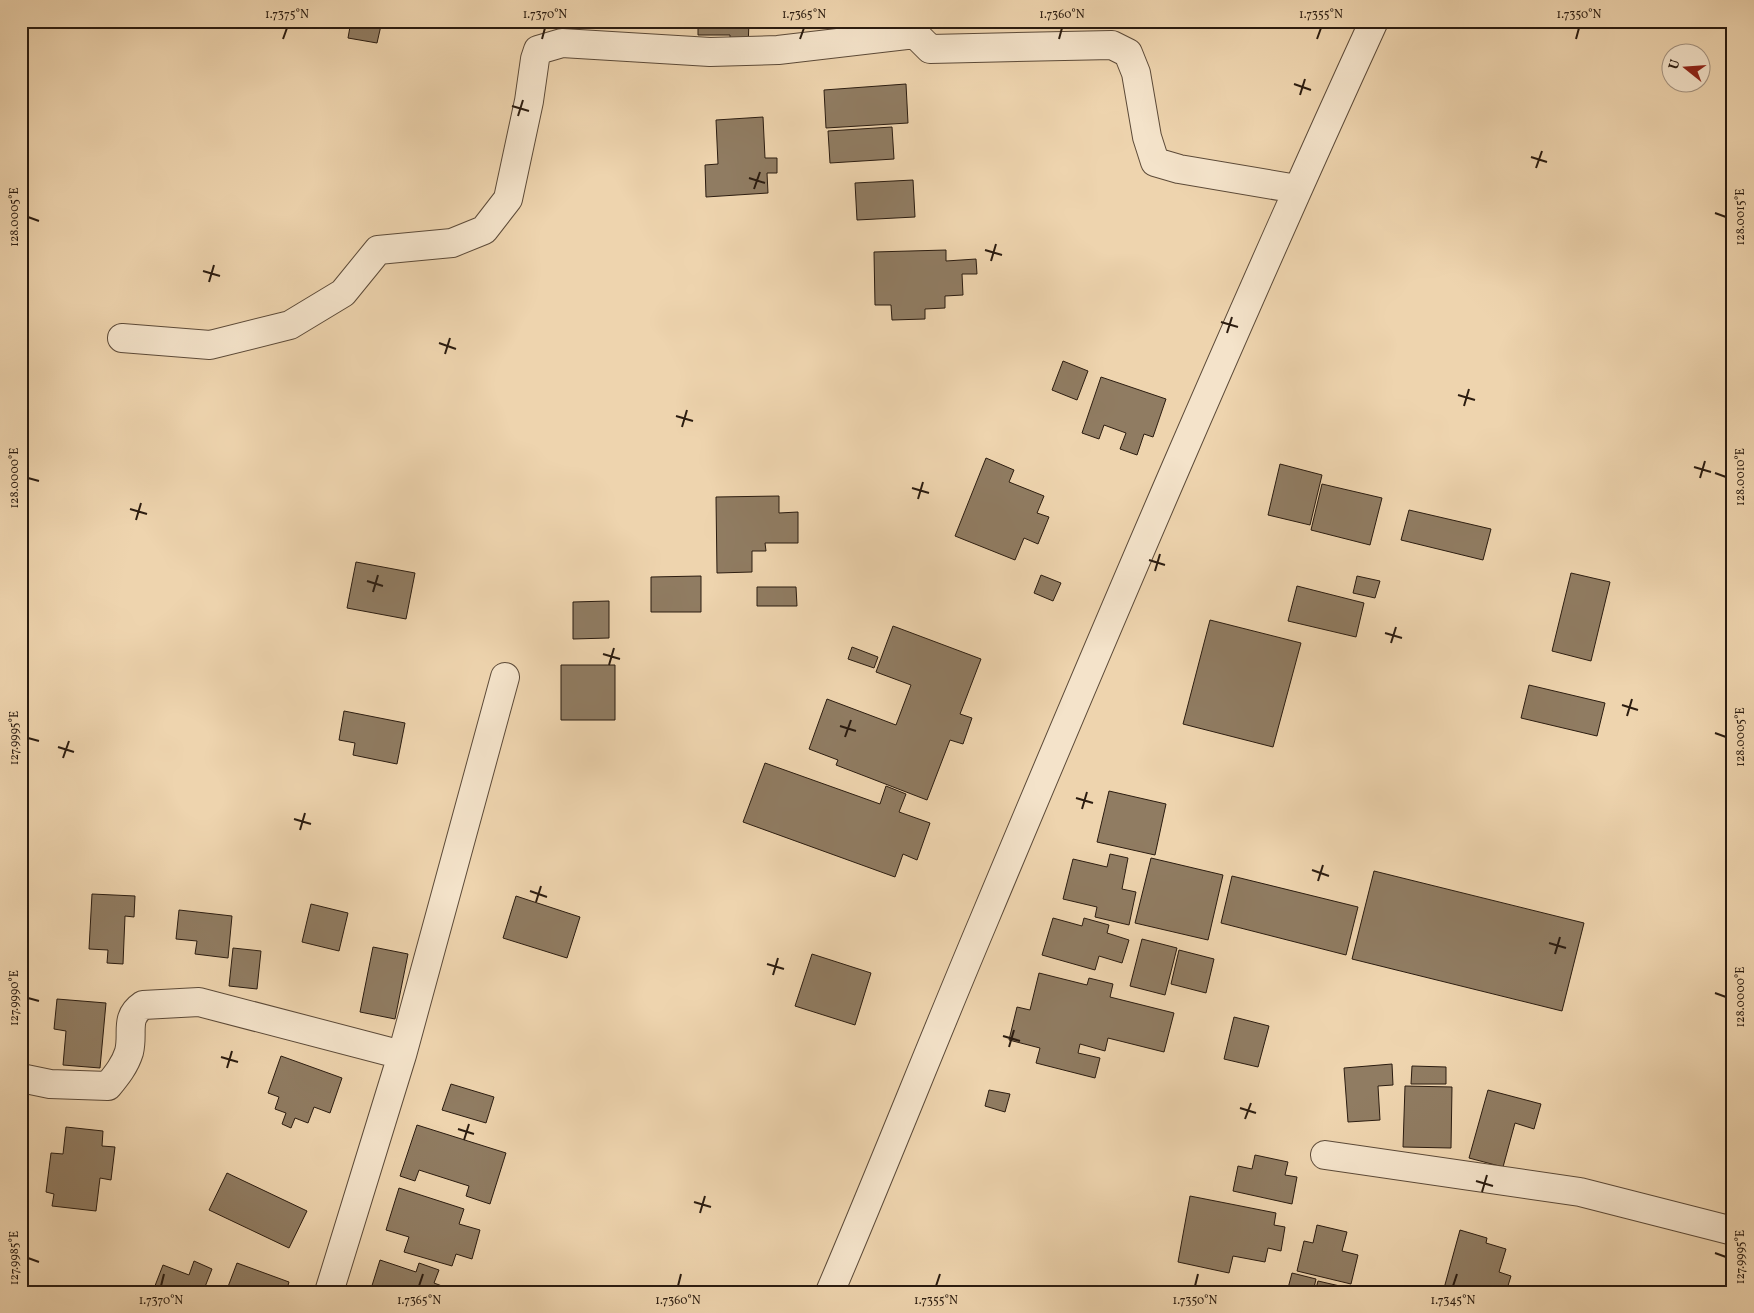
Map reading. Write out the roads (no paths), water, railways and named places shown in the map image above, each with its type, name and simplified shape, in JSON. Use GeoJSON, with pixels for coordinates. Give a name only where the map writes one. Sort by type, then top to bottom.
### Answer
{"type":"FeatureCollection","features":[{"type":"Feature","properties":{"kind":"street"},"geometry":{"type":"LineString","coordinates":[[830,1292],[892,1146],[987,912],[1220,367],[1297,189],[1374,21]]}},
{"type":"Feature","properties":{"kind":"street"},"geometry":{"type":"LineString","coordinates":[[122,338],[210,345],[290,325],[343,293],[378,250],[452,243],[484,230],[508,200],[538,50],[562,43],[710,52],[778,50],[914,27],[930,49],[1112,45],[1128,54],[1136,73],[1147,137],[1155,162],[1179,169],[1297,189]]}},
{"type":"Feature","properties":{"kind":"street"},"geometry":{"type":"LineString","coordinates":[[329,1292],[402,1056],[505,677]]}},
{"type":"Feature","properties":{"kind":"street"},"geometry":{"type":"LineString","coordinates":[[21,1078],[50,1084],[108,1086],[121,1071],[129,1051],[131,1016],[143,1005],[199,1002],[402,1056]]}},
{"type":"Feature","properties":{"kind":"street"},"geometry":{"type":"LineString","coordinates":[[1325,1155],[1580,1192],[1733,1231]]}}]}
